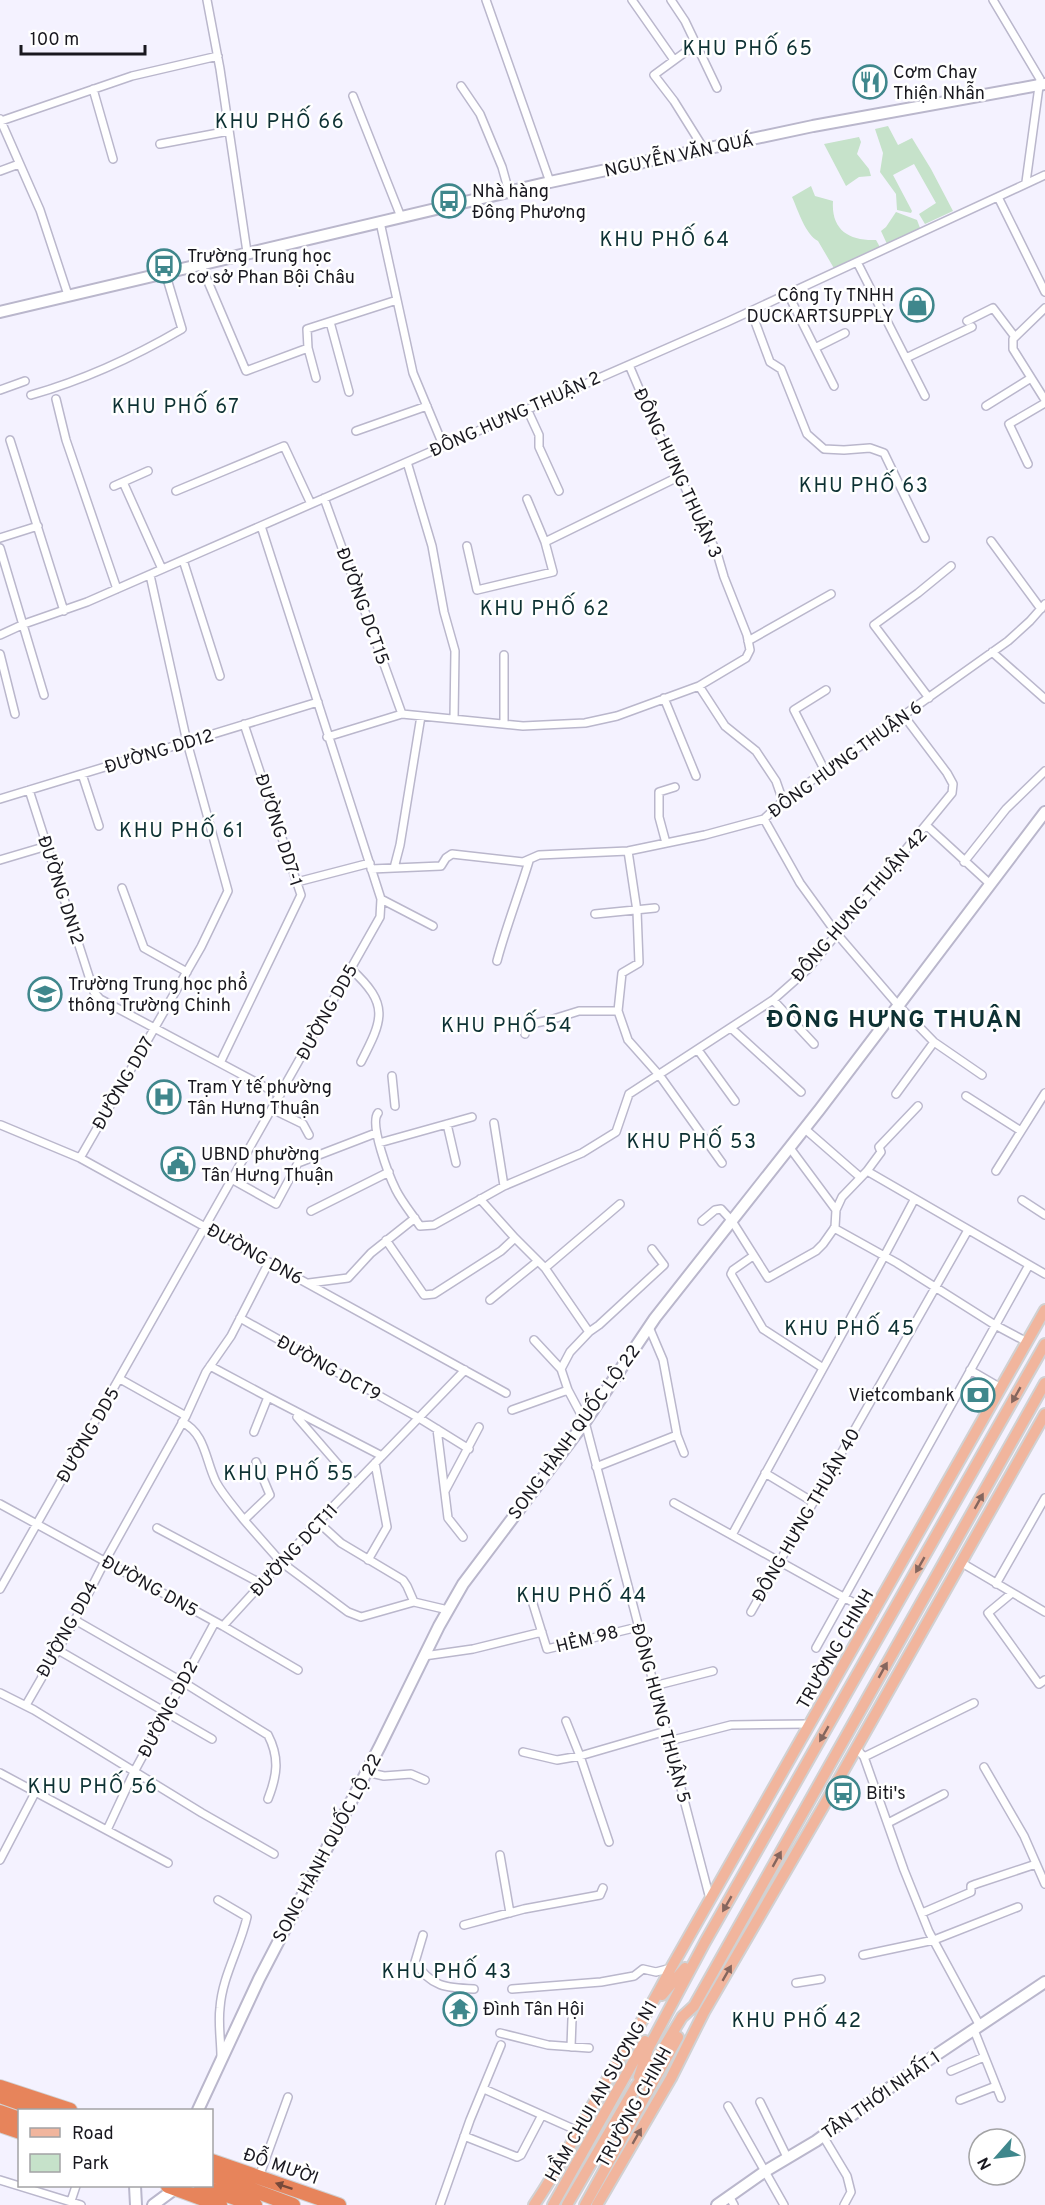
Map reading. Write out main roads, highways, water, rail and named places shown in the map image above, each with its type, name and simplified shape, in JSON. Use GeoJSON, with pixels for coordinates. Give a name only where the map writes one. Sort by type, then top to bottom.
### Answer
{"type":"FeatureCollection","features":[{"type":"Feature","properties":{"kind":"highway"},"geometry":{"type":"LineString","coordinates":[[0,2087],[67,2109]]}},
{"type":"Feature","properties":{"kind":"highway"},"geometry":{"type":"LineString","coordinates":[[0,2096],[36,2109]]}},
{"type":"Feature","properties":{"kind":"highway"},"geometry":{"type":"LineString","coordinates":[[0,2112],[18,2118]]}},
{"type":"Feature","properties":{"kind":"highway"},"geometry":{"type":"LineString","coordinates":[[0,2125],[18,2131]]}},
{"type":"Feature","properties":{"kind":"highway","name":"ĐỖ MƯỜI"},"geometry":{"type":"LineString","coordinates":[[213,2161],[339,2205]]}},
{"type":"Feature","properties":{"kind":"highway"},"geometry":{"type":"LineString","coordinates":[[213,2175],[293,2205]]}},
{"type":"Feature","properties":{"kind":"highway"},"geometry":{"type":"LineString","coordinates":[[172,2187],[220,2205]]}},
{"type":"Feature","properties":{"kind":"highway"},"geometry":{"type":"LineString","coordinates":[[204,2187],[255,2205]]}},
{"type":"Feature","properties":{"kind":"main road","name":"TRƯỜNG CHINH"},"geometry":{"type":"LineString","coordinates":[[534,2205],[556,2173],[578,2131],[653,2004],[671,1968],[1045,1310]]}},
{"type":"Feature","properties":{"kind":"main road","name":"TRƯỜNG CHINH"},"geometry":{"type":"LineString","coordinates":[[636,2086],[648,2049],[705,1942],[1045,1344]]}},
{"type":"Feature","properties":{"kind":"main road","name":"TRƯỜNG CHINH"},"geometry":{"type":"LineString","coordinates":[[567,2205],[636,2086],[682,2017],[694,2006],[1045,1383]]}},
{"type":"Feature","properties":{"kind":"main road","name":"TRƯỜNG CHINH"},"geometry":{"type":"LineString","coordinates":[[597,2205],[671,2078],[698,2024],[1045,1414]]}},
{"type":"Feature","properties":{"kind":"main road","name":"TRƯỜNG CHINH"},"geometry":{"type":"LineString","coordinates":[[653,2004],[675,1982],[705,1942]]}},
{"type":"Feature","properties":{"kind":"main road","name":"TRƯỜNG CHINH"},"geometry":{"type":"LineString","coordinates":[[698,2024],[706,1984]]}},
{"type":"Feature","properties":{"kind":"main road","name":"HẦM CHUI AN SƯƠNG N1"},"geometry":{"type":"LineString","coordinates":[[553,2205],[645,2041],[677,1993]]}},
{"type":"Feature","properties":{"kind":"main road"},"geometry":{"type":"LineString","coordinates":[[585,2205],[694,2006]]}},
{"type":"Feature","properties":{"kind":"place","name":"Cơm Chay Thiện Nhẫn"},"geometry":{"type":"Point","coordinates":[870,82]}},
{"type":"Feature","properties":{"kind":"place","name":"Nhà hàng Đông Phương"},"geometry":{"type":"Point","coordinates":[449,201]}},
{"type":"Feature","properties":{"kind":"place","name":"Trường Trung học cơ sở Phan Bội Châu"},"geometry":{"type":"Point","coordinates":[164,266]}},
{"type":"Feature","properties":{"kind":"place","name":"Công Ty TNHH DUCKARTSUPPLY"},"geometry":{"type":"Point","coordinates":[917,305]}},
{"type":"Feature","properties":{"kind":"place","name":"Trường Trung học phổ thông Trường Chinh"},"geometry":{"type":"Point","coordinates":[45,994]}},
{"type":"Feature","properties":{"kind":"place","name":"Trạm Y tế phường Tân Hưng Thuận"},"geometry":{"type":"Point","coordinates":[164,1097]}},
{"type":"Feature","properties":{"kind":"place","name":"UBND phường Tân Hưng Thuận"},"geometry":{"type":"Point","coordinates":[178,1164]}},
{"type":"Feature","properties":{"kind":"place","name":"Vietcombank"},"geometry":{"type":"Point","coordinates":[978,1395]}},
{"type":"Feature","properties":{"kind":"place","name":"Biti's"},"geometry":{"type":"Point","coordinates":[843,1793]}},
{"type":"Feature","properties":{"kind":"place","name":"Đình Tân Hội"},"geometry":{"type":"Point","coordinates":[460,2009]}},
{"type":"Feature","properties":{"kind":"district","name":"KHU PHỐ 65"},"geometry":{"type":"Point","coordinates":[748,48]}},
{"type":"Feature","properties":{"kind":"district","name":"KHU PHỐ 66"},"geometry":{"type":"Point","coordinates":[280,121]}},
{"type":"Feature","properties":{"kind":"district","name":"KHU PHỐ 64"},"geometry":{"type":"Point","coordinates":[665,239]}},
{"type":"Feature","properties":{"kind":"district","name":"KHU PHỐ 67"},"geometry":{"type":"Point","coordinates":[176,406]}},
{"type":"Feature","properties":{"kind":"district","name":"KHU PHỐ 63"},"geometry":{"type":"Point","coordinates":[864,485]}},
{"type":"Feature","properties":{"kind":"district","name":"KHU PHỐ 62"},"geometry":{"type":"Point","coordinates":[545,608]}},
{"type":"Feature","properties":{"kind":"district","name":"KHU PHỐ 61"},"geometry":{"type":"Point","coordinates":[182,830]}},
{"type":"Feature","properties":{"kind":"district","name":"ĐÔNG HƯNG THUẬN"},"geometry":{"type":"Point","coordinates":[895,1019]}},
{"type":"Feature","properties":{"kind":"district","name":"KHU PHỐ 54"},"geometry":{"type":"Point","coordinates":[507,1025]}},
{"type":"Feature","properties":{"kind":"district","name":"KHU PHỐ 53"},"geometry":{"type":"Point","coordinates":[692,1141]}},
{"type":"Feature","properties":{"kind":"district","name":"KHU PHỐ 45"},"geometry":{"type":"Point","coordinates":[850,1328]}},
{"type":"Feature","properties":{"kind":"district","name":"KHU PHỐ 55"},"geometry":{"type":"Point","coordinates":[289,1473]}},
{"type":"Feature","properties":{"kind":"district","name":"KHU PHỐ 44"},"geometry":{"type":"Point","coordinates":[582,1595]}},
{"type":"Feature","properties":{"kind":"district","name":"KHU PHỐ 56"},"geometry":{"type":"Point","coordinates":[93,1786]}},
{"type":"Feature","properties":{"kind":"district","name":"KHU PHỐ 43"},"geometry":{"type":"Point","coordinates":[447,1971]}},
{"type":"Feature","properties":{"kind":"district","name":"KHU PHỐ 42"},"geometry":{"type":"Point","coordinates":[797,2020]}}]}
